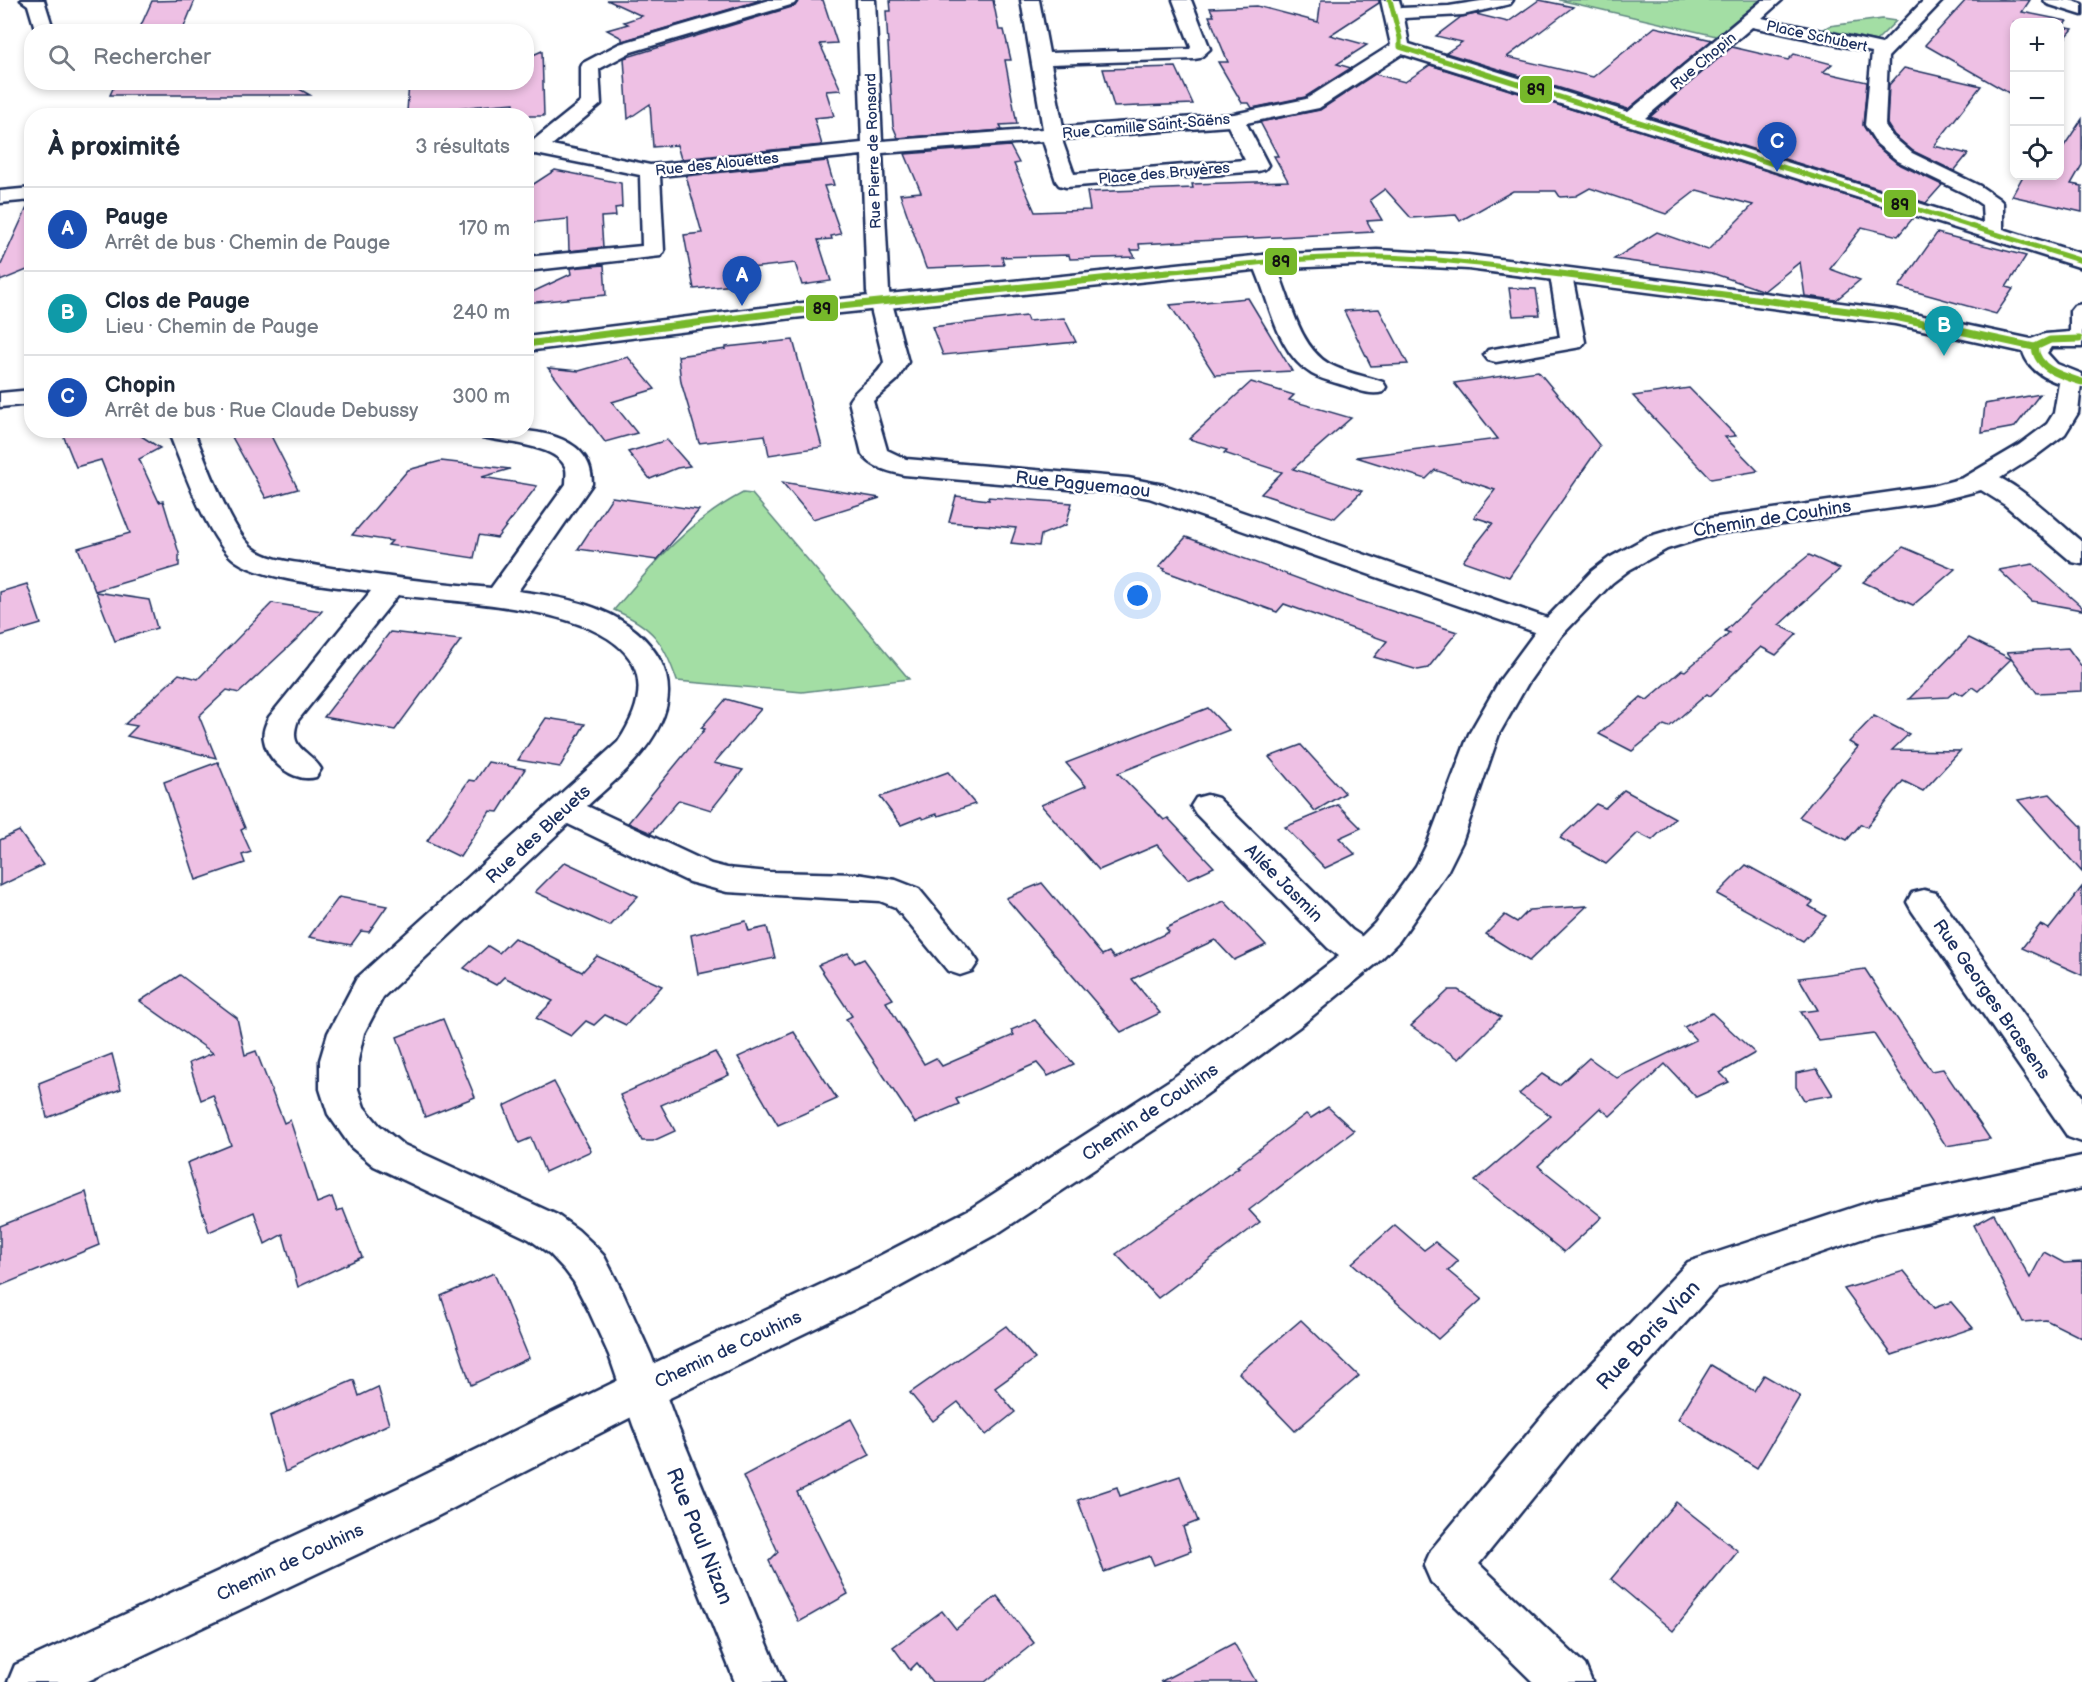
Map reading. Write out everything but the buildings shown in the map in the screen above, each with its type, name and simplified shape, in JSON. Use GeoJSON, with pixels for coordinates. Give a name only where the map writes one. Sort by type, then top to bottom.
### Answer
{"type":"FeatureCollection","features":[{"type":"Feature","properties":{"kind":"street"},"geometry":{"type":"LineString","coordinates":[[30,0],[36,1],[43,24]]}},
{"type":"Feature","properties":{"kind":"street"},"geometry":{"type":"LineString","coordinates":[[534,147],[591,104],[590,67],[625,48],[788,0]]}},
{"type":"Feature","properties":{"kind":"street","name":"Rue Pierre de Ronsard"},"geometry":{"type":"LineString","coordinates":[[866,0],[879,302]]}},
{"type":"Feature","properties":{"kind":"street"},"geometry":{"type":"LineString","coordinates":[[1030,0],[1054,134]]}},
{"type":"Feature","properties":{"kind":"street"},"geometry":{"type":"LineString","coordinates":[[1039,59],[1194,54],[1201,49],[1182,0]]}},
{"type":"Feature","properties":{"kind":"street"},"geometry":{"type":"LineString","coordinates":[[1504,0],[1490,6],[1444,12],[1391,6],[1400,47],[2082,261]]}},
{"type":"Feature","properties":{"kind":"street","name":"Rue Chopin"},"geometry":{"type":"LineString","coordinates":[[1631,120],[1751,21],[1773,0]]}},
{"type":"Feature","properties":{"kind":"street","name":"Place Schubert"},"geometry":{"type":"LineString","coordinates":[[1751,21],[1886,50],[1934,0]]}},
{"type":"Feature","properties":{"kind":"street"},"geometry":{"type":"LineString","coordinates":[[2053,0],[2082,10]]}},
{"type":"Feature","properties":{"kind":"street","name":"Rue Camille Saint-Saëns"},"geometry":{"type":"LineString","coordinates":[[874,148],[1234,120],[1312,105],[1400,47]]}},
{"type":"Feature","properties":{"kind":"street"},"geometry":{"type":"LineString","coordinates":[[1886,50],[1880,55],[1875,125],[1884,140],[1905,157],[1973,190],[1992,203],[1994,223],[1992,233]]}},
{"type":"Feature","properties":{"kind":"street","name":"Place des Bruyères"},"geometry":{"type":"LineString","coordinates":[[1054,134],[1053,142],[1066,181],[1258,165],[1234,120]]}},
{"type":"Feature","properties":{"kind":"street","name":"Rue des Alouettes"},"geometry":{"type":"LineString","coordinates":[[534,150],[651,171],[874,148]]}},
{"type":"Feature","properties":{"kind":"street"},"geometry":{"type":"LineString","coordinates":[[534,263],[653,251],[651,171]]}},
{"type":"Feature","properties":{"kind":"street"},"geometry":{"type":"LineString","coordinates":[[0,197],[24,195]]}},
{"type":"Feature","properties":{"kind":"street"},"geometry":{"type":"LineString","coordinates":[[534,343],[879,302],[1263,262],[1343,257],[1468,262],[1895,317],[2034,347],[2051,339],[2081,339],[2082,311]]}},
{"type":"Feature","properties":{"kind":"street"},"geometry":{"type":"LineString","coordinates":[[1263,262],[1273,280],[1301,352],[1322,369],[1374,387]]}},
{"type":"Feature","properties":{"kind":"street"},"geometry":{"type":"LineString","coordinates":[[1496,355],[1573,342],[1561,275]]}},
{"type":"Feature","properties":{"kind":"street","name":"Rue Paguemaou"},"geometry":{"type":"LineString","coordinates":[[879,302],[896,362],[888,377],[866,393],[861,405],[872,448],[875,454],[887,462],[904,467],[1128,486],[1155,491],[1552,629]]}},
{"type":"Feature","properties":{"kind":"street"},"geometry":{"type":"LineString","coordinates":[[2034,347],[2035,358],[2040,364],[2055,374],[2077,381]]}},
{"type":"Feature","properties":{"kind":"street","name":"Chemin de Couhins"},"geometry":{"type":"LineString","coordinates":[[32,1682],[414,1504],[642,1390],[873,1280],[984,1221],[1183,1091],[1286,1017],[1364,955],[1405,909],[1430,872],[1445,842],[1484,734],[1515,680],[1552,629],[1619,564],[1658,543],[1680,534],[1711,526],[1765,516],[1934,494],[1972,484],[2048,437],[2066,413],[2077,381]]}},
{"type":"Feature","properties":{"kind":"street"},"geometry":{"type":"LineString","coordinates":[[0,400],[24,398]]}},
{"type":"Feature","properties":{"kind":"street","name":"Rue des Bleuets"},"geometry":{"type":"LineString","coordinates":[[184,438],[230,540],[236,549],[260,562],[277,567],[390,586],[499,598],[566,609],[596,619],[620,632],[637,646],[653,678],[654,695],[650,713],[629,749],[370,988],[346,1033],[339,1060],[339,1089],[347,1114],[365,1136],[388,1155],[543,1227],[564,1242],[589,1269],[630,1355],[642,1390]]}},
{"type":"Feature","properties":{"kind":"street"},"geometry":{"type":"LineString","coordinates":[[499,598],[579,484],[582,472],[577,461],[567,453],[549,443],[523,438]]}},
{"type":"Feature","properties":{"kind":"street"},"geometry":{"type":"LineString","coordinates":[[1982,479],[2014,499],[2082,556]]}},
{"type":"Feature","properties":{"kind":"street"},"geometry":{"type":"LineString","coordinates":[[305,769],[280,747],[277,732],[284,717],[390,586]]}},
{"type":"Feature","properties":{"kind":"street","name":"Allée Jasmin"},"geometry":{"type":"LineString","coordinates":[[1207,806],[1340,939],[1364,955]]}},
{"type":"Feature","properties":{"kind":"street"},"geometry":{"type":"LineString","coordinates":[[565,809],[701,873],[727,880],[884,889],[907,898],[960,962]]}},
{"type":"Feature","properties":{"kind":"street","name":"Rue Georges Brassens"},"geometry":{"type":"LineString","coordinates":[[1924,902],[2082,1126]]}},
{"type":"Feature","properties":{"kind":"street","name":"Rue Boris Vian"},"geometry":{"type":"LineString","coordinates":[[1568,1682],[1446,1566],[1561,1428],[1703,1275],[1876,1217],[2082,1172]]}},
{"type":"Feature","properties":{"kind":"street","name":"Rue Paul Nizan"},"geometry":{"type":"LineString","coordinates":[[642,1390],[759,1682]]}},
{"type":"Feature","properties":{"kind":"green space"},"geometry":{"type":"Polygon","coordinates":[[[1559,0],[1761,0],[1716,36],[1559,0]]]}},
{"type":"Feature","properties":{"kind":"green space"},"geometry":{"type":"Polygon","coordinates":[[[1882,19],[1896,21],[1876,41],[1824,29],[1829,26],[1882,19]]]}},
{"type":"Feature","properties":{"kind":"green space"},"geometry":{"type":"Polygon","coordinates":[[[743,493],[752,494],[909,679],[802,692],[677,681],[667,656],[655,637],[638,622],[614,610],[658,560],[689,530],[723,504],[743,493]]]}},
{"type":"Feature","properties":{"kind":"transit line","name":"89"},"geometry":{"type":"LineString","coordinates":[[1390,0],[1400,38],[1400,47],[2082,261]]}},
{"type":"Feature","properties":{"kind":"transit line","name":"89"},"geometry":{"type":"LineString","coordinates":[[534,343],[793,311],[1263,262],[1377,257],[1468,262],[1895,317],[2034,347]]}},
{"type":"Feature","properties":{"kind":"transit line","name":"89"},"geometry":{"type":"LineString","coordinates":[[2079,339],[2050,340],[2035,347],[2039,361],[2051,371],[2082,382]]}},
{"type":"Feature","properties":{"kind":"place","name":"Chopin"},"geometry":{"type":"Point","coordinates":[1777,172]}},
{"type":"Feature","properties":{"kind":"place","name":"Pauge"},"geometry":{"type":"Point","coordinates":[742,306]}},
{"type":"Feature","properties":{"kind":"place","name":"Clos de Pauge"},"geometry":{"type":"Point","coordinates":[1944,356]}}]}
